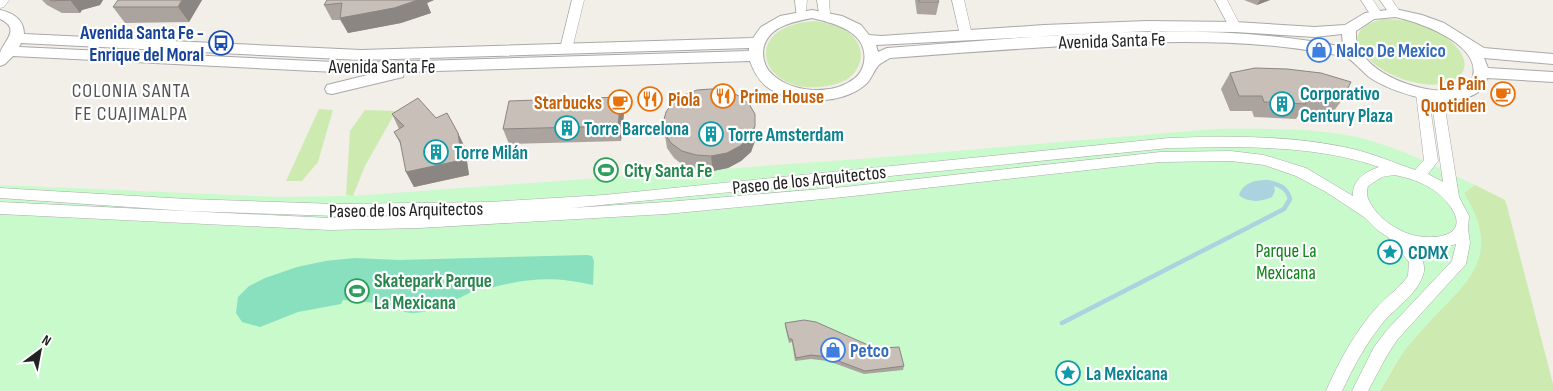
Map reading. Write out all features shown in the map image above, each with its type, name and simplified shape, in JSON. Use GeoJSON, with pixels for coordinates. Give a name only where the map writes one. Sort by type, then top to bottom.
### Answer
{"type":"FeatureCollection","features":[{"type":"Feature","properties":{"kind":"street"},"geometry":{"type":"LineString","coordinates":[[0,4],[4,0]]}},
{"type":"Feature","properties":{"kind":"street"},"geometry":{"type":"LineString","coordinates":[[566,49],[578,0]]}},
{"type":"Feature","properties":{"kind":"street"},"geometry":{"type":"LineString","coordinates":[[801,0],[801,15]]}},
{"type":"Feature","properties":{"kind":"street"},"geometry":{"type":"LineString","coordinates":[[823,0],[824,15]]}},
{"type":"Feature","properties":{"kind":"street"},"geometry":{"type":"LineString","coordinates":[[958,0],[966,35]]}},
{"type":"Feature","properties":{"kind":"street"},"geometry":{"type":"LineString","coordinates":[[1221,0],[1235,27]]}},
{"type":"Feature","properties":{"kind":"street"},"geometry":{"type":"LineString","coordinates":[[1367,0],[1376,14]]}},
{"type":"Feature","properties":{"kind":"street"},"geometry":{"type":"LineString","coordinates":[[1386,0],[1395,13]]}},
{"type":"Feature","properties":{"kind":"street"},"geometry":{"type":"LineString","coordinates":[[1469,46],[1480,63],[1482,73],[1477,85],[1458,94],[1437,96],[1408,90],[1387,82],[1368,69],[1354,54],[1348,42],[1349,29],[1364,17],[1395,13],[1434,24],[1455,35],[1481,53],[1553,59]]}},
{"type":"Feature","properties":{"kind":"street"},"geometry":{"type":"LineString","coordinates":[[0,14],[13,21],[17,28],[17,38],[5,56]]}},
{"type":"Feature","properties":{"kind":"street"},"geometry":{"type":"LineString","coordinates":[[801,15],[824,15],[842,20],[857,28],[868,39],[873,51],[872,63],[866,75],[855,85],[839,92],[820,96],[801,94],[783,89],[768,80],[758,69],[755,50],[763,33],[773,24],[786,18],[801,15]]}},
{"type":"Feature","properties":{"kind":"street","name":"Avenida Santa Fe"},"geometry":{"type":"LineString","coordinates":[[868,39],[881,41],[1147,26],[1235,27],[1315,32],[1349,29]]}},
{"type":"Feature","properties":{"kind":"street","name":"Avenida Santa Fe"},"geometry":{"type":"LineString","coordinates":[[17,38],[361,55],[566,49],[755,50]]}},
{"type":"Feature","properties":{"kind":"street","name":"Avenida Santa Fe"},"geometry":{"type":"LineString","coordinates":[[872,63],[887,53],[1048,42],[1156,38],[1231,38],[1318,46],[1354,54]]}},
{"type":"Feature","properties":{"kind":"street","name":"Avenida Santa Fe"},"geometry":{"type":"LineString","coordinates":[[5,56],[356,68],[755,50]]}},
{"type":"Feature","properties":{"kind":"street"},"geometry":{"type":"LineString","coordinates":[[332,89],[430,66]]}},
{"type":"Feature","properties":{"kind":"street"},"geometry":{"type":"LineString","coordinates":[[1482,73],[1553,77]]}},
{"type":"Feature","properties":{"kind":"street"},"geometry":{"type":"LineString","coordinates":[[1334,391],[1367,332],[1390,304],[1414,281],[1417,274],[1415,260],[1410,252],[1370,214],[1362,203],[1360,192],[1362,182],[1369,175],[1380,171],[1411,173],[1425,170],[1431,161],[1422,93]]}},
{"type":"Feature","properties":{"kind":"street"},"geometry":{"type":"LineString","coordinates":[[1437,96],[1452,198]]}},
{"type":"Feature","properties":{"kind":"street","name":"Paseo de los Arquitectos"},"geometry":{"type":"LineString","coordinates":[[0,193],[187,204],[337,210],[383,211],[489,208],[604,200],[1168,143],[1237,142],[1335,151],[1370,159],[1411,173]]}},
{"type":"Feature","properties":{"kind":"street","name":"Paseo de los Arquitectos"},"geometry":{"type":"LineString","coordinates":[[6,208],[330,224],[420,222],[666,208],[844,192],[1160,157],[1249,157],[1301,172],[1331,188],[1370,214]]}},
{"type":"Feature","properties":{"kind":"street"},"geometry":{"type":"LineString","coordinates":[[950,164],[954,179]]}},
{"type":"Feature","properties":{"kind":"street"},"geometry":{"type":"LineString","coordinates":[[1360,391],[1380,352],[1392,335],[1458,264],[1463,243],[1462,215],[1452,198],[1442,188],[1411,173]]}},
{"type":"Feature","properties":{"kind":"street"},"geometry":{"type":"LineString","coordinates":[[6,208],[24,194]]}},
{"type":"Feature","properties":{"kind":"street"},"geometry":{"type":"LineString","coordinates":[[330,224],[337,210]]}},
{"type":"Feature","properties":{"kind":"street"},"geometry":{"type":"LineString","coordinates":[[1381,226],[1404,238],[1429,244],[1450,241],[1455,239],[1462,231]]}},
{"type":"Feature","properties":{"kind":"green space"},"geometry":{"type":"Polygon","coordinates":[[[1383,19],[1417,23],[1441,34],[1458,49],[1464,58],[1465,66],[1462,74],[1447,83],[1436,85],[1412,82],[1380,68],[1364,54],[1358,40],[1359,33],[1363,28],[1383,19]]]}},
{"type":"Feature","properties":{"kind":"green space"},"geometry":{"type":"Polygon","coordinates":[[[816,21],[831,24],[852,35],[860,48],[860,62],[857,69],[846,80],[823,87],[799,86],[783,80],[772,70],[766,58],[767,45],[776,34],[792,25],[816,21]]]}},
{"type":"Feature","properties":{"kind":"green space"},"geometry":{"type":"Polygon","coordinates":[[[319,109],[333,110],[318,162],[302,181],[286,181],[319,109]]]}},
{"type":"Feature","properties":{"kind":"green space"},"geometry":{"type":"Polygon","coordinates":[[[365,110],[396,111],[365,166],[353,196],[346,195],[350,131],[365,110]]]}},
{"type":"Feature","properties":{"kind":"green space","name":"Parque La Mexicana"},"geometry":{"type":"Polygon","coordinates":[[[1215,129],[1304,130],[1357,137],[1403,152],[1475,185],[1464,193],[1476,217],[1481,237],[1480,255],[1473,271],[1463,286],[1407,348],[1380,391],[0,391],[0,185],[278,197],[353,196],[873,158],[1215,129]]]}},
{"type":"Feature","properties":{"kind":"green space"},"geometry":{"type":"Polygon","coordinates":[[[1475,185],[1505,200],[1553,384],[1553,391],[1380,391],[1404,350],[1471,275],[1464,193],[1475,185]]]}},
{"type":"Feature","properties":{"kind":"green space","name":"Skatepark Parque La Mexicana"},"geometry":{"type":"Polygon","coordinates":[[[592,256],[594,261],[593,285],[566,280],[541,279],[490,288],[489,285],[431,310],[412,313],[374,303],[343,300],[341,304],[298,312],[260,327],[242,322],[236,313],[238,297],[249,286],[265,278],[297,267],[325,261],[355,258],[399,260],[592,256]]]}},
{"type":"Feature","properties":{"kind":"water"},"geometry":{"type":"Polygon","coordinates":[[[1266,180],[1268,184],[1274,186],[1275,191],[1272,197],[1255,201],[1239,195],[1246,185],[1266,180]]]}},
{"type":"Feature","properties":{"kind":"building"},"geometry":{"type":"Polygon","coordinates":[[[118,0],[182,0],[178,7],[113,7],[118,0]]]}},
{"type":"Feature","properties":{"kind":"building"},"geometry":{"type":"Polygon","coordinates":[[[327,0],[418,0],[394,8],[340,18],[342,3],[324,5],[327,0]]]}},
{"type":"Feature","properties":{"kind":"building"},"geometry":{"type":"Polygon","coordinates":[[[919,0],[938,0],[939,2],[919,2],[919,0]]]}},
{"type":"Feature","properties":{"kind":"building"},"geometry":{"type":"Polygon","coordinates":[[[1255,68],[1321,73],[1351,82],[1342,100],[1304,99],[1306,104],[1264,102],[1262,96],[1239,96],[1230,73],[1255,68]]]}},
{"type":"Feature","properties":{"kind":"building","name":"Torre Amsterdam"},"geometry":{"type":"Polygon","coordinates":[[[697,90],[726,90],[739,96],[749,104],[755,114],[755,126],[750,137],[740,146],[727,153],[711,156],[696,155],[682,151],[671,143],[665,133],[663,123],[666,112],[673,102],[684,95],[697,90]]]}},
{"type":"Feature","properties":{"kind":"building"},"geometry":{"type":"Polygon","coordinates":[[[621,97],[618,126],[503,129],[509,101],[621,97]]]}},
{"type":"Feature","properties":{"kind":"building","name":"Torre Milán"},"geometry":{"type":"Polygon","coordinates":[[[418,98],[436,118],[447,113],[458,133],[462,160],[406,172],[400,141],[394,132],[404,126],[392,114],[418,98]]]}},
{"type":"Feature","properties":{"kind":"building","name":"Petco"},"geometry":{"type":"Polygon","coordinates":[[[804,320],[816,322],[868,345],[883,348],[899,347],[904,366],[865,371],[828,357],[811,355],[796,358],[792,339],[789,339],[785,323],[804,320]]]}},
{"type":"Feature","properties":{"kind":"waterway"},"geometry":{"type":"LineString","coordinates":[[1062,323],[1284,209],[1290,199],[1289,195],[1278,185],[1267,182]]}},
{"type":"Feature","properties":{"kind":"place","name":"Avenida Santa Fe - Enrique del Moral"},"geometry":{"type":"Point","coordinates":[221,43]}},
{"type":"Feature","properties":{"kind":"place","name":"Nalco De Mexico"},"geometry":{"type":"Point","coordinates":[1319,50]}},
{"type":"Feature","properties":{"kind":"place","name":"Le Pain Quotidien"},"geometry":{"type":"Point","coordinates":[1503,94]}},
{"type":"Feature","properties":{"kind":"place","name":"Prime House"},"geometry":{"type":"Point","coordinates":[723,96]}},
{"type":"Feature","properties":{"kind":"place","name":"Piola"},"geometry":{"type":"Point","coordinates":[650,99]}},
{"type":"Feature","properties":{"kind":"place","name":"Starbucks"},"geometry":{"type":"Point","coordinates":[620,102]}},
{"type":"Feature","properties":{"kind":"place","name":"Corporativo Century Plaza"},"geometry":{"type":"Point","coordinates":[1282,104]}},
{"type":"Feature","properties":{"kind":"place","name":"Torre Barcelona"},"geometry":{"type":"Point","coordinates":[567,128]}},
{"type":"Feature","properties":{"kind":"place","name":"Torre Amsterdam"},"geometry":{"type":"Point","coordinates":[711,134]}},
{"type":"Feature","properties":{"kind":"place","name":"Torre Milán"},"geometry":{"type":"Point","coordinates":[436,152]}},
{"type":"Feature","properties":{"kind":"place","name":"City Santa Fe"},"geometry":{"type":"Point","coordinates":[606,170]}},
{"type":"Feature","properties":{"kind":"place","name":"CDMX"},"geometry":{"type":"Point","coordinates":[1390,252]}},
{"type":"Feature","properties":{"kind":"place","name":"Skatepark Parque La Mexicana"},"geometry":{"type":"Point","coordinates":[357,291]}},
{"type":"Feature","properties":{"kind":"place","name":"Petco"},"geometry":{"type":"Point","coordinates":[833,350]}},
{"type":"Feature","properties":{"kind":"place","name":"La Mexicana"},"geometry":{"type":"Point","coordinates":[1068,373]}},
{"type":"Feature","properties":{"kind":"district","name":"COLONIA SANTA FE CUAJIMALPA"},"geometry":{"type":"Point","coordinates":[131,102]}}]}
